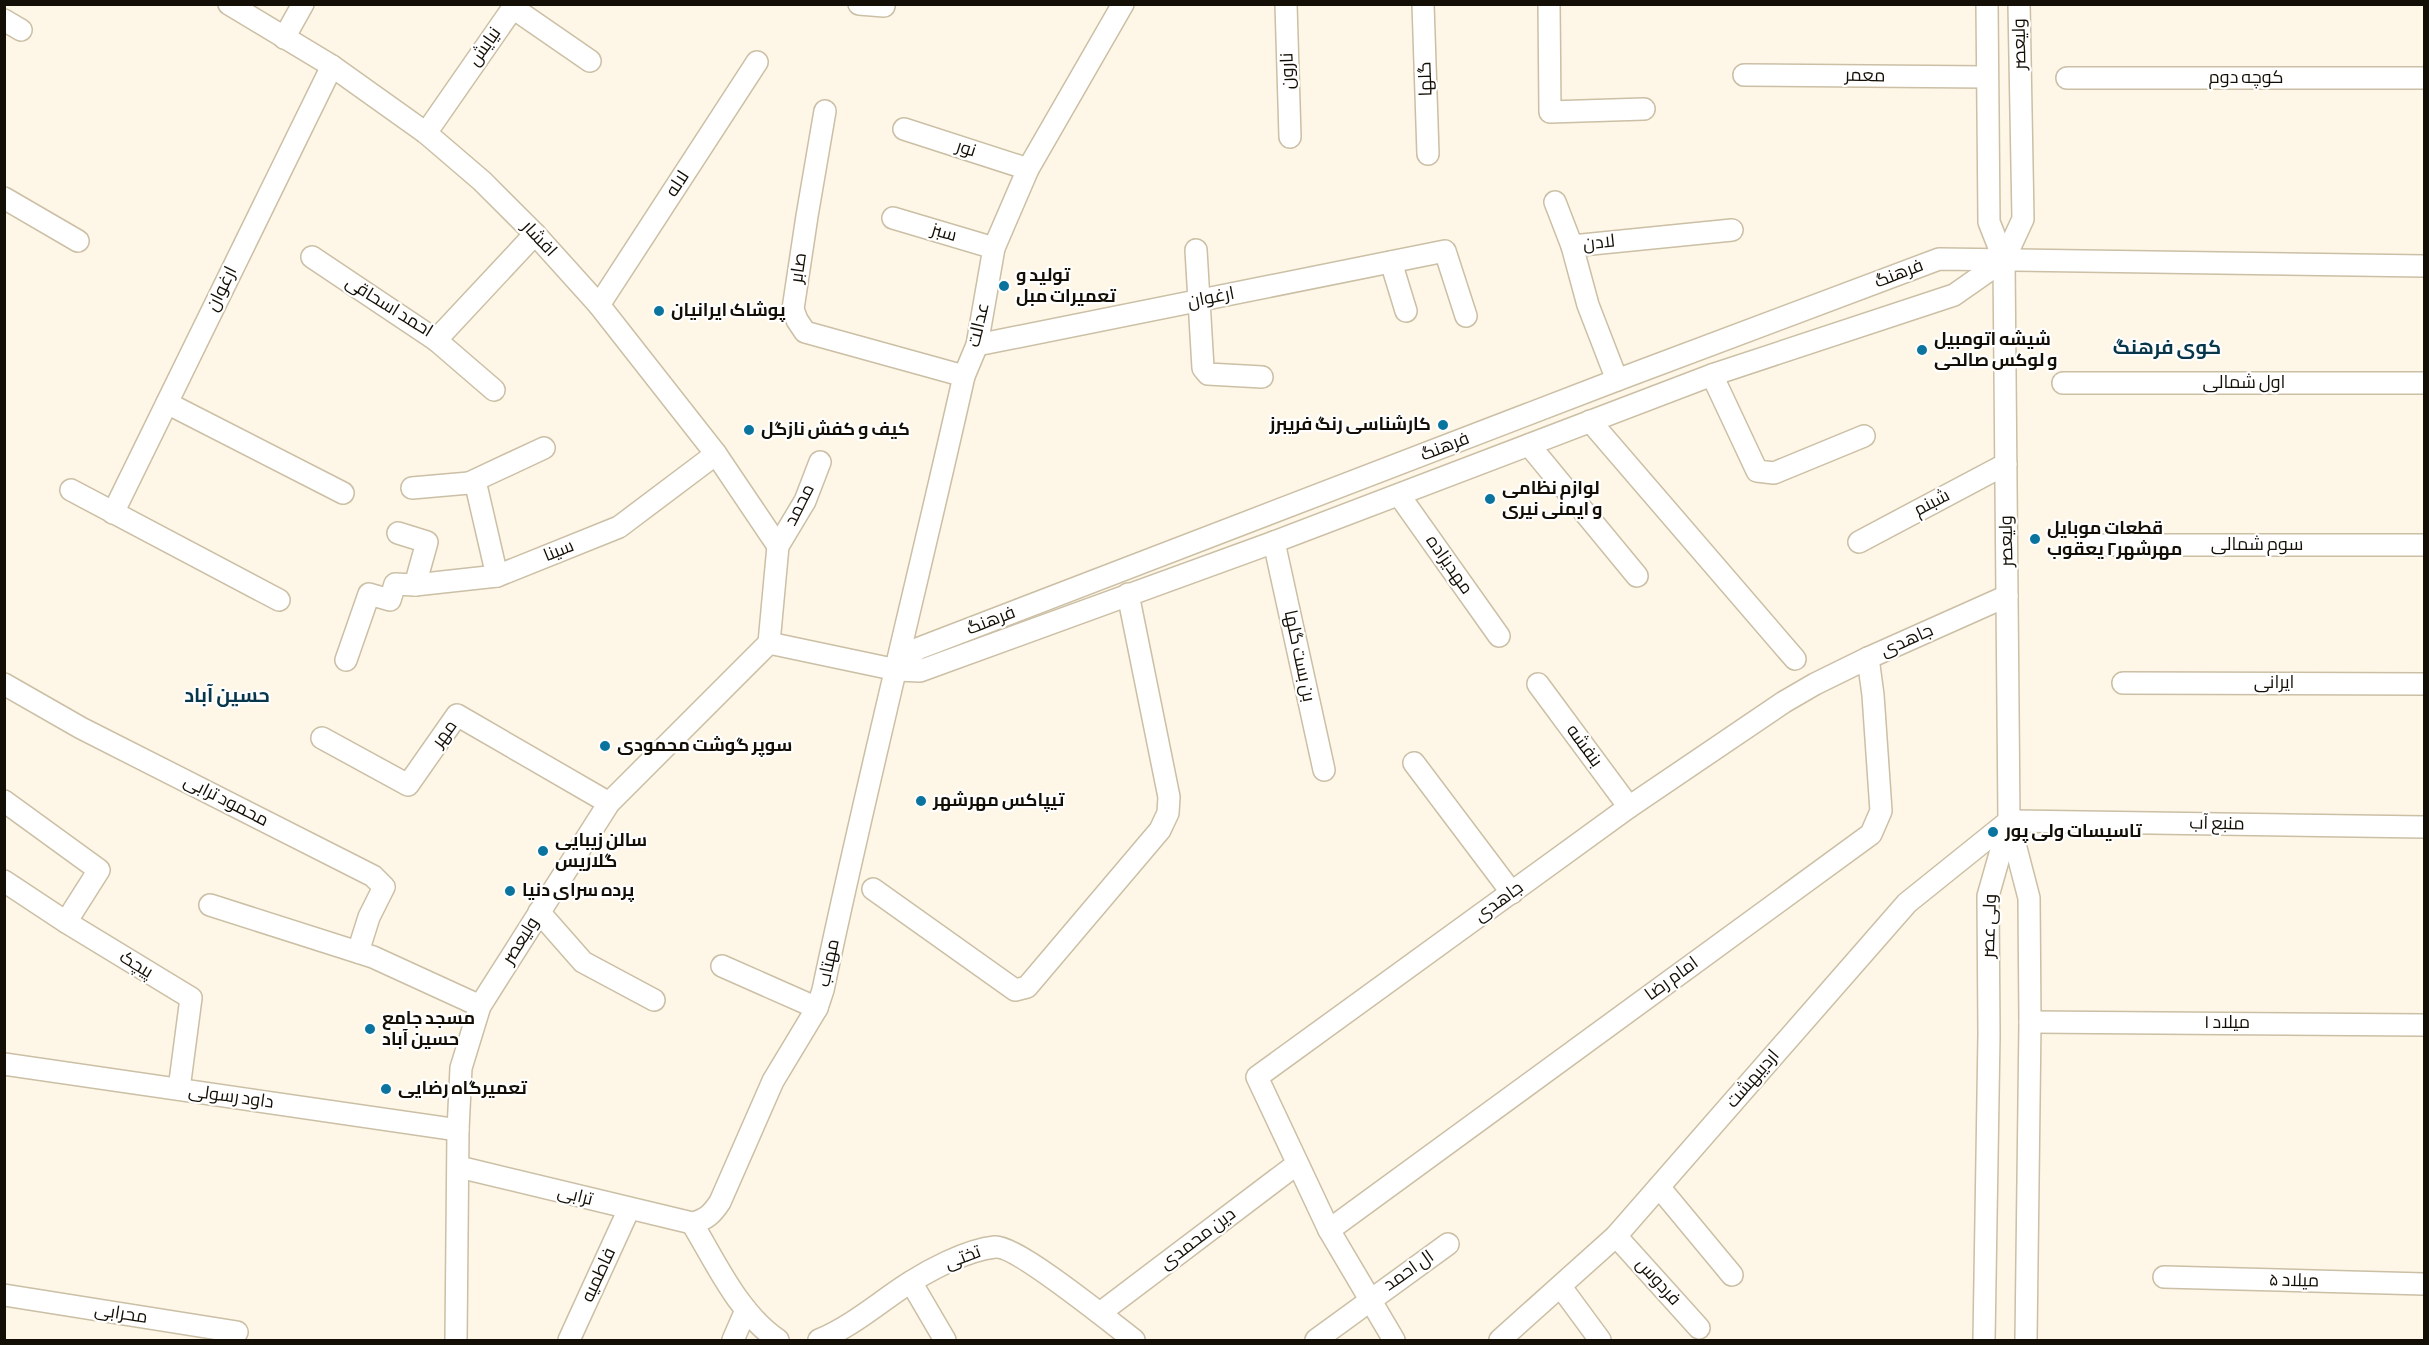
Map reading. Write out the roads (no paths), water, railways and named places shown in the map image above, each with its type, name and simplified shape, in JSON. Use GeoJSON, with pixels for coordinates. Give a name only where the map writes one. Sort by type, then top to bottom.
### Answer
{"type":"FeatureCollection","features":[{"type":"Feature","properties":{"kind":"street","name":"افشار"},"geometry":{"type":"LineString","coordinates":[[229,4],[332,66],[426,133],[482,181],[536,234],[599,305],[716,454],[778,546]]}},
{"type":"Feature","properties":{"kind":"street"},"geometry":{"type":"LineString","coordinates":[[284,38],[303,4]]}},
{"type":"Feature","properties":{"kind":"street"},"geometry":{"type":"LineString","coordinates":[[859,4],[884,6]]}},
{"type":"Feature","properties":{"kind":"street","name":"عدالت"},"geometry":{"type":"LineString","coordinates":[[897,670],[964,376],[977,345],[994,248],[1028,169],[1123,4]]}},
{"type":"Feature","properties":{"kind":"street","name":"نارون"},"geometry":{"type":"LineString","coordinates":[[1286,4],[1290,137]]}},
{"type":"Feature","properties":{"kind":"street","name":"گلها"},"geometry":{"type":"LineString","coordinates":[[1424,4],[1428,154]]}},
{"type":"Feature","properties":{"kind":"street"},"geometry":{"type":"LineString","coordinates":[[1550,4],[1550,112],[1644,109]]}},
{"type":"Feature","properties":{"kind":"street","name":"ولیعصر"},"geometry":{"type":"LineString","coordinates":[[1987,4],[1989,222],[2004,260],[2009,821]]}},
{"type":"Feature","properties":{"kind":"street","name":"ولیعصر"},"geometry":{"type":"LineString","coordinates":[[2004,260],[2023,219],[2019,4]]}},
{"type":"Feature","properties":{"kind":"street","name":"نیایش"},"geometry":{"type":"LineString","coordinates":[[426,133],[510,12],[514,10],[590,61]]}},
{"type":"Feature","properties":{"kind":"street","name":"لاله"},"geometry":{"type":"LineString","coordinates":[[599,305],[757,62]]}},
{"type":"Feature","properties":{"kind":"street","name":"ارغوان"},"geometry":{"type":"LineString","coordinates":[[113,513],[332,66]]}},
{"type":"Feature","properties":{"kind":"street","name":"معمر"},"geometry":{"type":"LineString","coordinates":[[1744,75],[1987,77]]}},
{"type":"Feature","properties":{"kind":"street","name":"کوچه دوم"},"geometry":{"type":"LineString","coordinates":[[2067,78],[2424,78]]}},
{"type":"Feature","properties":{"kind":"street","name":"صابر"},"geometry":{"type":"LineString","coordinates":[[825,111],[793,309],[797,320],[805,332],[964,376]]}},
{"type":"Feature","properties":{"kind":"street","name":"نور"},"geometry":{"type":"LineString","coordinates":[[904,129],[1028,169]]}},
{"type":"Feature","properties":{"kind":"street"},"geometry":{"type":"LineString","coordinates":[[4,198],[78,241]]}},
{"type":"Feature","properties":{"kind":"street"},"geometry":{"type":"LineString","coordinates":[[1555,202],[1572,246]]}},
{"type":"Feature","properties":{"kind":"street","name":"سبز"},"geometry":{"type":"LineString","coordinates":[[893,218],[994,248]]}},
{"type":"Feature","properties":{"kind":"street","name":"لادن"},"geometry":{"type":"LineString","coordinates":[[1617,380],[1588,305],[1572,246],[1732,230]]}},
{"type":"Feature","properties":{"kind":"street","name":"احمد اسحاقی"},"geometry":{"type":"LineString","coordinates":[[312,257],[435,340],[536,234]]}},
{"type":"Feature","properties":{"kind":"street"},"geometry":{"type":"LineString","coordinates":[[1196,250],[1201,360],[1208,374],[1262,377]]}},
{"type":"Feature","properties":{"kind":"street","name":"ارغوان"},"geometry":{"type":"LineString","coordinates":[[977,345],[1445,251],[1466,316]]}},
{"type":"Feature","properties":{"kind":"street","name":"فرهنگ"},"geometry":{"type":"LineString","coordinates":[[897,670],[917,649],[1939,259],[2424,266]]}},
{"type":"Feature","properties":{"kind":"street","name":"فرهنگ"},"geometry":{"type":"LineString","coordinates":[[769,643],[897,670],[920,671],[1400,495],[1712,375],[1954,295],[2004,260]]}},
{"type":"Feature","properties":{"kind":"street"},"geometry":{"type":"LineString","coordinates":[[1391,262],[1406,311]]}},
{"type":"Feature","properties":{"kind":"street"},"geometry":{"type":"LineString","coordinates":[[435,340],[494,390]]}},
{"type":"Feature","properties":{"kind":"street"},"geometry":{"type":"LineString","coordinates":[[1712,375],[1757,471],[1774,473],[1864,436]]}},
{"type":"Feature","properties":{"kind":"street","name":"اول شمالی"},"geometry":{"type":"LineString","coordinates":[[2063,383],[2424,383]]}},
{"type":"Feature","properties":{"kind":"street"},"geometry":{"type":"LineString","coordinates":[[167,403],[343,494]]}},
{"type":"Feature","properties":{"kind":"street"},"geometry":{"type":"LineString","coordinates":[[1590,421],[1795,659]]}},
{"type":"Feature","properties":{"kind":"street"},"geometry":{"type":"LineString","coordinates":[[1529,445],[1637,576]]}},
{"type":"Feature","properties":{"kind":"street"},"geometry":{"type":"LineString","coordinates":[[412,488],[469,483],[544,448]]}},
{"type":"Feature","properties":{"kind":"street","name":"سینا"},"geometry":{"type":"LineString","coordinates":[[346,660],[369,594],[390,600],[395,584],[415,585],[497,576],[619,527],[716,454]]}},
{"type":"Feature","properties":{"kind":"street","name":"محمد"},"geometry":{"type":"LineString","coordinates":[[778,546],[806,501],[820,462]]}},
{"type":"Feature","properties":{"kind":"street","name":"شبنم"},"geometry":{"type":"LineString","coordinates":[[1858,542],[2006,464]]}},
{"type":"Feature","properties":{"kind":"street"},"geometry":{"type":"LineString","coordinates":[[469,483],[476,485],[497,576]]}},
{"type":"Feature","properties":{"kind":"street"},"geometry":{"type":"LineString","coordinates":[[71,490],[279,600]]}},
{"type":"Feature","properties":{"kind":"street","name":"مهدیزاده"},"geometry":{"type":"LineString","coordinates":[[1400,495],[1498,636]]}},
{"type":"Feature","properties":{"kind":"street"},"geometry":{"type":"LineString","coordinates":[[398,533],[426,542],[415,585]]}},
{"type":"Feature","properties":{"kind":"street","name":"بن بست گلها"},"geometry":{"type":"LineString","coordinates":[[1274,542],[1324,770]]}},
{"type":"Feature","properties":{"kind":"street","name":"سوم شمالی"},"geometry":{"type":"LineString","coordinates":[[2089,545],[2424,545]]}},
{"type":"Feature","properties":{"kind":"street"},"geometry":{"type":"LineString","coordinates":[[769,643],[778,546]]}},
{"type":"Feature","properties":{"kind":"street"},"geometry":{"type":"LineString","coordinates":[[873,889],[1016,990],[1027,987],[1160,830],[1168,813],[1169,797],[1128,594]]}},
{"type":"Feature","properties":{"kind":"street","name":"جاهدی"},"geometry":{"type":"LineString","coordinates":[[1394,1341],[1329,1230],[1257,1077],[1629,807],[1784,702],[1868,658],[2007,596]]}},
{"type":"Feature","properties":{"kind":"street","name":"ولیعصر"},"geometry":{"type":"LineString","coordinates":[[456,1341],[458,1130],[461,1068],[480,1006],[609,803],[769,643]]}},
{"type":"Feature","properties":{"kind":"street","name":"امام رضا"},"geometry":{"type":"LineString","coordinates":[[1329,1230],[1871,834],[1881,811],[1873,695],[1868,658]]}},
{"type":"Feature","properties":{"kind":"street","name":"مهتاب"},"geometry":{"type":"LineString","coordinates":[[692,1223],[704,1220],[713,1213],[720,1202],[773,1081],[817,1008],[897,670]]}},
{"type":"Feature","properties":{"kind":"street","name":"ایرانی"},"geometry":{"type":"LineString","coordinates":[[2123,683],[2424,684]]}},
{"type":"Feature","properties":{"kind":"street","name":"محمود ترابی"},"geometry":{"type":"LineString","coordinates":[[4,684],[81,728],[373,876],[384,887],[369,916],[358,952]]}},
{"type":"Feature","properties":{"kind":"street","name":"بنفشه"},"geometry":{"type":"LineString","coordinates":[[1538,684],[1629,807]]}},
{"type":"Feature","properties":{"kind":"street","name":"مهر"},"geometry":{"type":"LineString","coordinates":[[322,738],[408,785],[457,715],[609,803]]}},
{"type":"Feature","properties":{"kind":"street"},"geometry":{"type":"LineString","coordinates":[[1414,762],[1512,893]]}},
{"type":"Feature","properties":{"kind":"street"},"geometry":{"type":"LineString","coordinates":[[4,801],[99,870],[66,922]]}},
{"type":"Feature","properties":{"kind":"street","name":"منبع آب"},"geometry":{"type":"LineString","coordinates":[[2009,821],[2424,827]]}},
{"type":"Feature","properties":{"kind":"street","name":"ولی عصر"},"geometry":{"type":"LineString","coordinates":[[2009,821],[2029,898],[2030,1022],[2026,1341]]}},
{"type":"Feature","properties":{"kind":"street","name":"ولی عصر"},"geometry":{"type":"LineString","coordinates":[[1984,1341],[1989,1035],[1988,896],[2009,821]]}},
{"type":"Feature","properties":{"kind":"street","name":"اردیبهشت"},"geometry":{"type":"LineString","coordinates":[[1500,1341],[1616,1236],[1907,903],[2009,821]]}},
{"type":"Feature","properties":{"kind":"street","name":"پیچک"},"geometry":{"type":"LineString","coordinates":[[4,881],[66,922],[191,998],[179,1089]]}},
{"type":"Feature","properties":{"kind":"street"},"geometry":{"type":"LineString","coordinates":[[210,905],[358,952],[480,1006]]}},
{"type":"Feature","properties":{"kind":"street"},"geometry":{"type":"LineString","coordinates":[[539,912],[583,962],[654,1000]]}},
{"type":"Feature","properties":{"kind":"street"},"geometry":{"type":"LineString","coordinates":[[722,966],[817,1008]]}},
{"type":"Feature","properties":{"kind":"street","name":"میلاد ۱"},"geometry":{"type":"LineString","coordinates":[[2030,1022],[2424,1025]]}},
{"type":"Feature","properties":{"kind":"street","name":"داود رسولی"},"geometry":{"type":"LineString","coordinates":[[4,1064],[458,1130]]}},
{"type":"Feature","properties":{"kind":"street","name":"دین محمدی"},"geometry":{"type":"LineString","coordinates":[[1100,1313],[1297,1164]]}},
{"type":"Feature","properties":{"kind":"street","name":"ترابی"},"geometry":{"type":"LineString","coordinates":[[459,1167],[692,1223]]}},
{"type":"Feature","properties":{"kind":"street"},"geometry":{"type":"LineString","coordinates":[[1659,1187],[1732,1275]]}},
{"type":"Feature","properties":{"kind":"street","name":"فاطمیه"},"geometry":{"type":"LineString","coordinates":[[569,1341],[629,1209]]}},
{"type":"Feature","properties":{"kind":"street"},"geometry":{"type":"LineString","coordinates":[[692,1223],[746,1310],[766,1332],[778,1341]]}},
{"type":"Feature","properties":{"kind":"street","name":"فردوس"},"geometry":{"type":"LineString","coordinates":[[1616,1236],[1699,1328]]}},
{"type":"Feature","properties":{"kind":"street","name":"ال احمد"},"geometry":{"type":"LineString","coordinates":[[1371,1299],[1448,1244]]}},
{"type":"Feature","properties":{"kind":"street","name":"تختی"},"geometry":{"type":"LineString","coordinates":[[826,1339],[911,1282],[966,1254],[997,1246],[1018,1256],[1100,1313],[1134,1341]]}},
{"type":"Feature","properties":{"kind":"street","name":"میلاد ۵"},"geometry":{"type":"LineString","coordinates":[[2164,1277],[2424,1284]]}},
{"type":"Feature","properties":{"kind":"street"},"geometry":{"type":"LineString","coordinates":[[911,1282],[945,1341]]}},
{"type":"Feature","properties":{"kind":"street"},"geometry":{"type":"LineString","coordinates":[[1562,1287],[1600,1341]]}},
{"type":"Feature","properties":{"kind":"street","name":"محرابی"},"geometry":{"type":"LineString","coordinates":[[4,1295],[237,1332]]}},
{"type":"Feature","properties":{"kind":"street"},"geometry":{"type":"LineString","coordinates":[[1317,1341],[1371,1299]]}},
{"type":"Feature","properties":{"kind":"street"},"geometry":{"type":"LineString","coordinates":[[733,1341],[746,1310]]}},
{"type":"Feature","properties":{"kind":"place","name":"تولید و تعمیرات مبل"},"geometry":{"type":"Point","coordinates":[1004,286]}},
{"type":"Feature","properties":{"kind":"place","name":"پوشاک ایرانیان"},"geometry":{"type":"Point","coordinates":[659,311]}},
{"type":"Feature","properties":{"kind":"place","name":"شیشه اتومبیل و لوکس صالحی"},"geometry":{"type":"Point","coordinates":[1922,350]}},
{"type":"Feature","properties":{"kind":"place","name":"کارشناسی رنگ فریبرز"},"geometry":{"type":"Point","coordinates":[1443,425]}},
{"type":"Feature","properties":{"kind":"place","name":"کیف و کفش نازگل"},"geometry":{"type":"Point","coordinates":[749,430]}},
{"type":"Feature","properties":{"kind":"place","name":"لوازم نظامی و ایمنی نیری"},"geometry":{"type":"Point","coordinates":[1490,499]}},
{"type":"Feature","properties":{"kind":"place","name":"قطعات موبایل مهرشهر۲ یعقوب"},"geometry":{"type":"Point","coordinates":[2035,539]}},
{"type":"Feature","properties":{"kind":"place","name":"سوپر گوشت محمودی"},"geometry":{"type":"Point","coordinates":[605,746]}},
{"type":"Feature","properties":{"kind":"place","name":"تیپاکس مهرشهر"},"geometry":{"type":"Point","coordinates":[921,801]}},
{"type":"Feature","properties":{"kind":"place","name":"تاسیسات ولی پور"},"geometry":{"type":"Point","coordinates":[1993,832]}},
{"type":"Feature","properties":{"kind":"place","name":"سالن زیبایی گلاریس"},"geometry":{"type":"Point","coordinates":[543,851]}},
{"type":"Feature","properties":{"kind":"place","name":"پرده سرای دنیا"},"geometry":{"type":"Point","coordinates":[510,891]}},
{"type":"Feature","properties":{"kind":"place","name":"مسجد جامع حسین آباد"},"geometry":{"type":"Point","coordinates":[370,1029]}},
{"type":"Feature","properties":{"kind":"place","name":"تعمیرگاه رضایی"},"geometry":{"type":"Point","coordinates":[386,1089]}},
{"type":"Feature","properties":{"kind":"district","name":"کوی فرهنگ"},"geometry":{"type":"Point","coordinates":[2167,348]}},
{"type":"Feature","properties":{"kind":"district","name":"حسین آباد"},"geometry":{"type":"Point","coordinates":[227,696]}}]}
